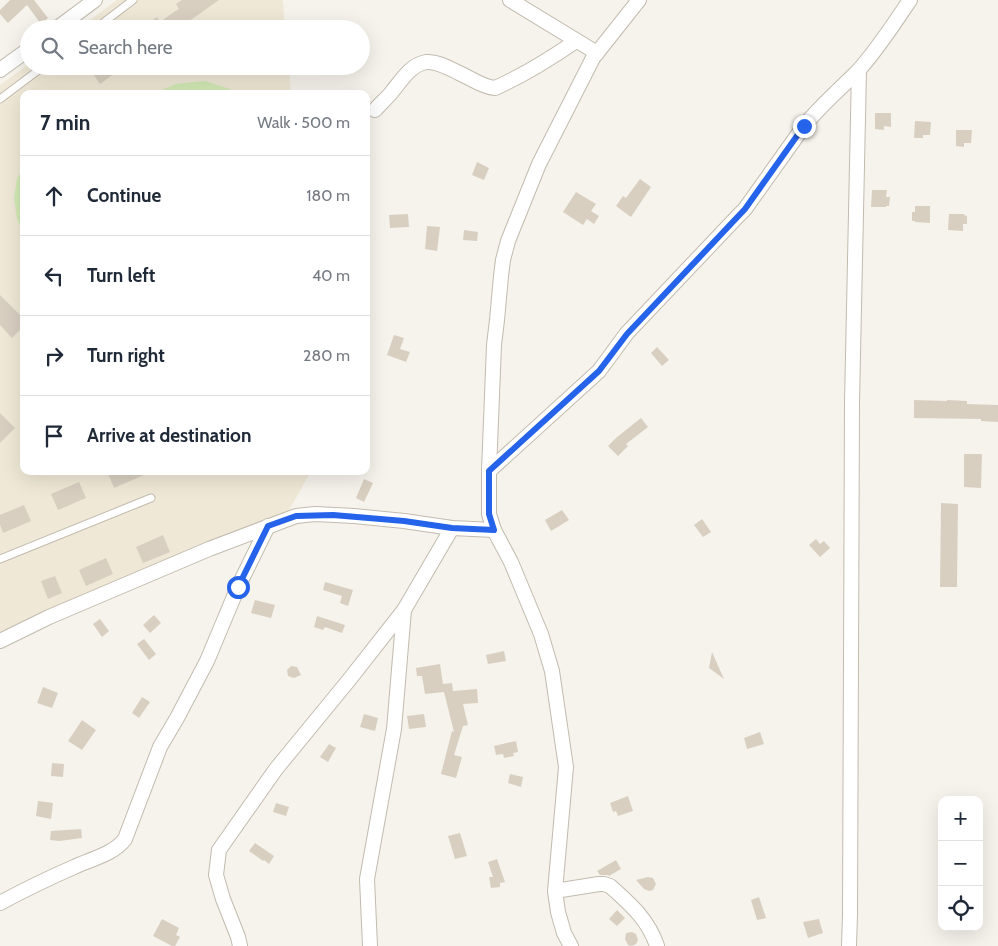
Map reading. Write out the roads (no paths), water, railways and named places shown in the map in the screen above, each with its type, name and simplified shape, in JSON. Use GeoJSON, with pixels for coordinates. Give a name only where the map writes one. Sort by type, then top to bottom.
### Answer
{"type":"FeatureCollection","features":[{"type":"Feature","properties":{"kind":"street"},"geometry":{"type":"LineString","coordinates":[[68,20],[95,0]]}},
{"type":"Feature","properties":{"kind":"street"},"geometry":{"type":"LineString","coordinates":[[510,0],[597,53]]}},
{"type":"Feature","properties":{"kind":"street"},"geometry":{"type":"LineString","coordinates":[[572,946],[564,933],[558,912],[556,891],[566,767],[552,672],[541,634],[511,562],[494,530],[489,514],[494,345],[503,260],[508,241],[540,164],[597,53],[639,0]]}},
{"type":"Feature","properties":{"kind":"street"},"geometry":{"type":"LineString","coordinates":[[489,471],[599,371],[627,334],[745,209],[794,140],[814,115],[859,70],[910,0]]}},
{"type":"Feature","properties":{"kind":"street"},"geometry":{"type":"LineString","coordinates":[[375,110],[409,71],[426,62],[436,63],[489,88],[495,88],[548,60],[576,40]]}},
{"type":"Feature","properties":{"kind":"street"},"geometry":{"type":"LineString","coordinates":[[0,70],[20,56]]}},
{"type":"Feature","properties":{"kind":"street"},"geometry":{"type":"LineString","coordinates":[[849,946],[852,402],[859,70]]}},
{"type":"Feature","properties":{"kind":"street"},"geometry":{"type":"LineString","coordinates":[[0,641],[49,617],[296,516],[315,514],[354,516],[452,528],[494,530]]}},
{"type":"Feature","properties":{"kind":"street"},"geometry":{"type":"LineString","coordinates":[[0,904],[68,869],[113,850],[125,839],[160,747],[207,661],[238,587],[268,526]]}},
{"type":"Feature","properties":{"kind":"street"},"geometry":{"type":"LineString","coordinates":[[240,946],[216,875],[219,850],[276,769],[404,610],[452,528]]}},
{"type":"Feature","properties":{"kind":"street"},"geometry":{"type":"LineString","coordinates":[[370,946],[367,878],[394,729],[404,610]]}},
{"type":"Feature","properties":{"kind":"street"},"geometry":{"type":"LineString","coordinates":[[556,891],[599,884],[610,886],[636,909],[648,925],[657,946]]}},
{"type":"Feature","properties":{"kind":"lane"},"geometry":{"type":"LineString","coordinates":[[107,20],[133,0]]}},
{"type":"Feature","properties":{"kind":"lane"},"geometry":{"type":"LineString","coordinates":[[0,99],[32,75]]}},
{"type":"Feature","properties":{"kind":"lane"},"geometry":{"type":"LineString","coordinates":[[0,559],[151,498]]}}]}
